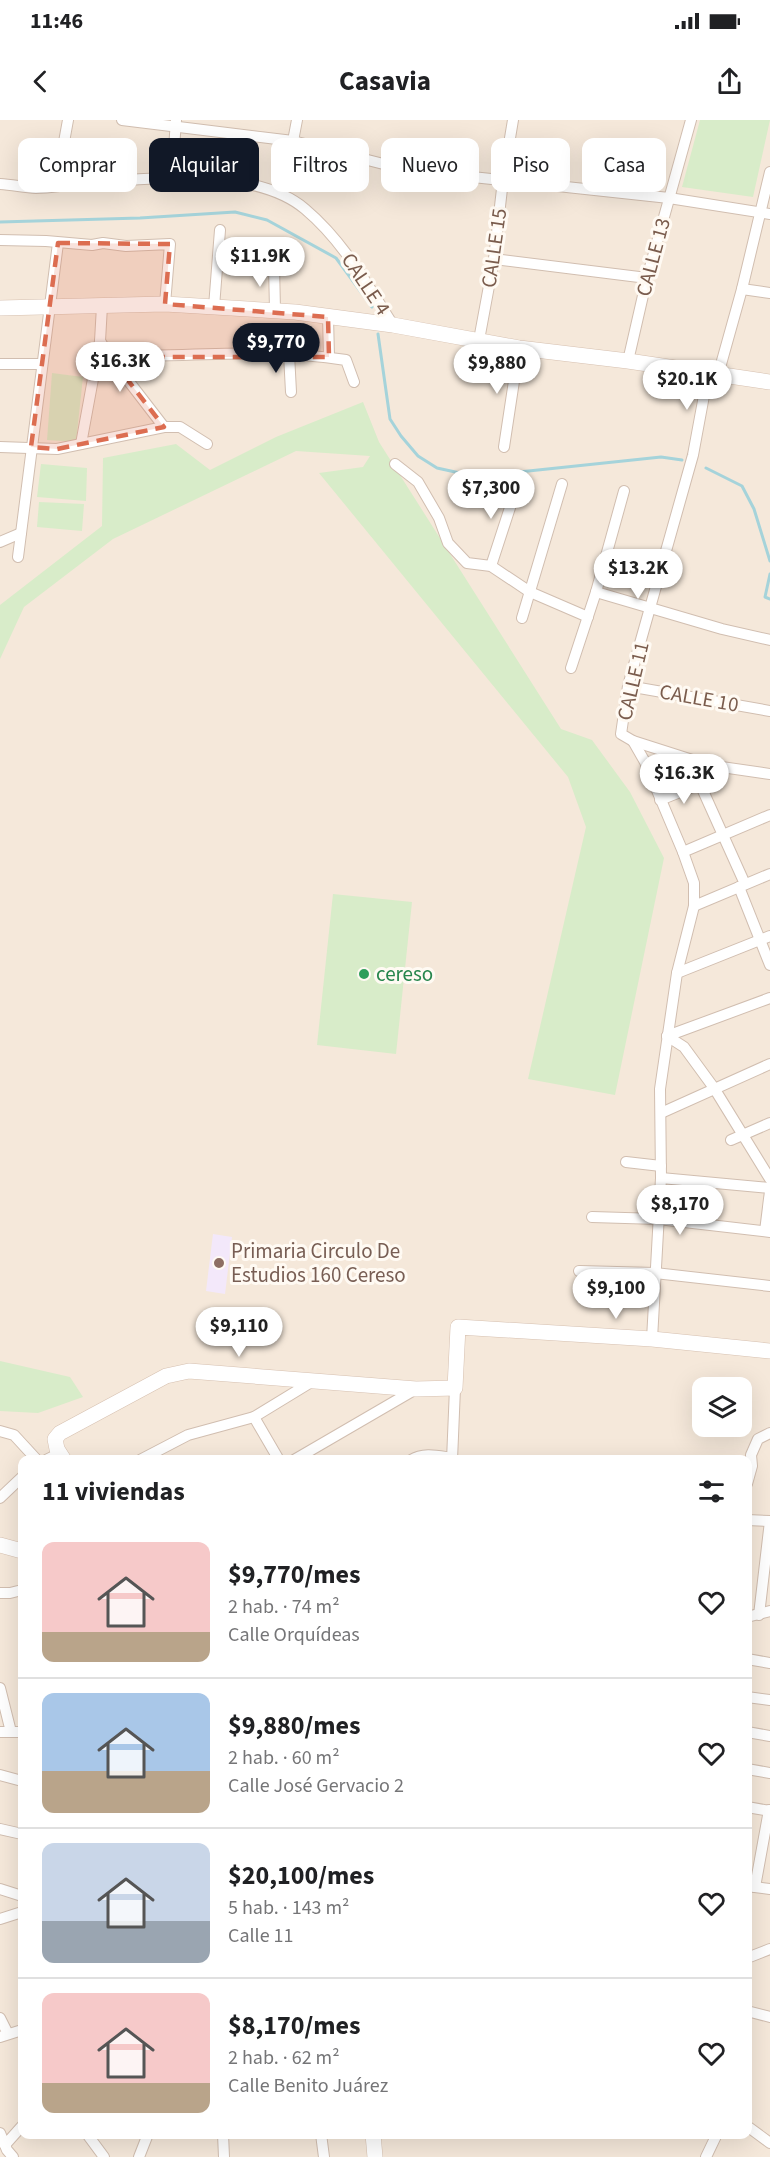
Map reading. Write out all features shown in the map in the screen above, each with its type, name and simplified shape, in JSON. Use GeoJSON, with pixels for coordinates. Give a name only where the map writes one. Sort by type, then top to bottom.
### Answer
{"type":"FeatureCollection","features":[{"type":"Feature","properties":{"kind":"main road"},"geometry":{"type":"LineString","coordinates":[[0,308],[165,304],[275,310],[393,325],[519,348],[770,382]]}},
{"type":"Feature","properties":{"kind":"main road"},"geometry":{"type":"LineString","coordinates":[[56,1453],[60,1433],[166,1376],[189,1371],[416,1389],[456,1388],[458,1327],[652,1339],[770,1351]]}},
{"type":"Feature","properties":{"kind":"main road"},"geometry":{"type":"LineString","coordinates":[[0,1545],[18,1550]]}},
{"type":"Feature","properties":{"kind":"main road"},"geometry":{"type":"LineString","coordinates":[[373,2139],[375,2157]]}},
{"type":"Feature","properties":{"kind":"street"},"geometry":{"type":"LineString","coordinates":[[65,138],[68,120]]}},
{"type":"Feature","properties":{"kind":"street"},"geometry":{"type":"LineString","coordinates":[[122,120],[176,123],[274,138]]}},
{"type":"Feature","properties":{"kind":"street"},"geometry":{"type":"LineString","coordinates":[[294,138],[297,120]]}},
{"type":"Feature","properties":{"kind":"street","name":"CALLE 15"},"geometry":{"type":"LineString","coordinates":[[510,138],[513,120]]}},
{"type":"Feature","properties":{"kind":"street","name":"CALLE 13"},"geometry":{"type":"LineString","coordinates":[[627,361],[690,120]]}},
{"type":"Feature","properties":{"kind":"street"},"geometry":{"type":"LineString","coordinates":[[175,138],[176,123]]}},
{"type":"Feature","properties":{"kind":"street"},"geometry":{"type":"LineString","coordinates":[[369,160],[407,170],[491,179]]}},
{"type":"Feature","properties":{"kind":"street","name":"CALLE 11"},"geometry":{"type":"LineString","coordinates":[[770,172],[765,213],[713,374],[628,686],[621,734],[633,741],[708,765],[770,774]]}},
{"type":"Feature","properties":{"kind":"street","name":"CALLE 4"},"geometry":{"type":"LineString","coordinates":[[0,184],[18,186]]}},
{"type":"Feature","properties":{"kind":"street","name":"CALLE 4"},"geometry":{"type":"LineString","coordinates":[[259,186],[278,192],[303,207],[325,227],[347,254],[393,325]]}},
{"type":"Feature","properties":{"kind":"street"},"geometry":{"type":"LineString","coordinates":[[570,187],[669,198],[765,213]]}},
{"type":"Feature","properties":{"kind":"street","name":"CALLE 15"},"geometry":{"type":"LineString","coordinates":[[479,340],[494,260],[502,192]]}},
{"type":"Feature","properties":{"kind":"street"},"geometry":{"type":"LineString","coordinates":[[214,307],[220,230]]}},
{"type":"Feature","properties":{"kind":"street"},"geometry":{"type":"LineString","coordinates":[[0,240],[92,245],[111,243],[126,246],[170,244],[165,304]]}},
{"type":"Feature","properties":{"kind":"street"},"geometry":{"type":"LineString","coordinates":[[18,557],[58,243]]}},
{"type":"Feature","properties":{"kind":"street"},"geometry":{"type":"LineString","coordinates":[[494,260],[647,278]]}},
{"type":"Feature","properties":{"kind":"street"},"geometry":{"type":"LineString","coordinates":[[274,265],[275,310]]}},
{"type":"Feature","properties":{"kind":"street"},"geometry":{"type":"LineString","coordinates":[[742,289],[770,293]]}},
{"type":"Feature","properties":{"kind":"street"},"geometry":{"type":"LineString","coordinates":[[81,444],[100,341],[102,306]]}},
{"type":"Feature","properties":{"kind":"street"},"geometry":{"type":"LineString","coordinates":[[328,317],[330,357]]}},
{"type":"Feature","properties":{"kind":"street"},"geometry":{"type":"LineString","coordinates":[[100,341],[164,427]]}},
{"type":"Feature","properties":{"kind":"street"},"geometry":{"type":"LineString","coordinates":[[504,447],[519,348]]}},
{"type":"Feature","properties":{"kind":"street"},"geometry":{"type":"LineString","coordinates":[[110,357],[289,354],[330,357],[346,360],[354,382]]}},
{"type":"Feature","properties":{"kind":"street"},"geometry":{"type":"LineString","coordinates":[[289,354],[291,392]]}},
{"type":"Feature","properties":{"kind":"street"},"geometry":{"type":"LineString","coordinates":[[0,364],[42,364]]}},
{"type":"Feature","properties":{"kind":"street"},"geometry":{"type":"LineString","coordinates":[[0,447],[57,449],[164,427],[180,427],[207,444]]}},
{"type":"Feature","properties":{"kind":"street"},"geometry":{"type":"LineString","coordinates":[[395,464],[418,482],[439,518],[448,543],[458,556],[467,563],[491,566],[530,592],[588,617]]}},
{"type":"Feature","properties":{"kind":"street"},"geometry":{"type":"LineString","coordinates":[[491,566],[518,483]]}},
{"type":"Feature","properties":{"kind":"street"},"geometry":{"type":"LineString","coordinates":[[522,618],[562,484]]}},
{"type":"Feature","properties":{"kind":"street"},"geometry":{"type":"LineString","coordinates":[[571,668],[596,592],[624,491]]}},
{"type":"Feature","properties":{"kind":"street"},"geometry":{"type":"LineString","coordinates":[[0,542],[21,533]]}},
{"type":"Feature","properties":{"kind":"street"},"geometry":{"type":"LineString","coordinates":[[596,592],[770,640]]}},
{"type":"Feature","properties":{"kind":"street","name":"CALLE 10"},"geometry":{"type":"LineString","coordinates":[[628,686],[770,711]]}},
{"type":"Feature","properties":{"kind":"street"},"geometry":{"type":"LineString","coordinates":[[633,741],[645,762],[694,883],[694,906],[677,973],[660,1089],[661,1178],[652,1339]]}},
{"type":"Feature","properties":{"kind":"street"},"geometry":{"type":"LineString","coordinates":[[660,800],[700,784],[765,938],[770,965]]}},
{"type":"Feature","properties":{"kind":"street"},"geometry":{"type":"LineString","coordinates":[[683,852],[770,815]]}},
{"type":"Feature","properties":{"kind":"street"},"geometry":{"type":"LineString","coordinates":[[694,906],[770,874]]}},
{"type":"Feature","properties":{"kind":"street"},"geometry":{"type":"LineString","coordinates":[[677,973],[765,938]]}},
{"type":"Feature","properties":{"kind":"street"},"geometry":{"type":"LineString","coordinates":[[667,1036],[770,998]]}},
{"type":"Feature","properties":{"kind":"street"},"geometry":{"type":"LineString","coordinates":[[667,1036],[684,1047],[714,1089],[770,1179]]}},
{"type":"Feature","properties":{"kind":"street"},"geometry":{"type":"LineString","coordinates":[[661,1113],[770,1064]]}},
{"type":"Feature","properties":{"kind":"street"},"geometry":{"type":"LineString","coordinates":[[731,1140],[770,1123]]}},
{"type":"Feature","properties":{"kind":"street"},"geometry":{"type":"LineString","coordinates":[[626,1162],[661,1166]]}},
{"type":"Feature","properties":{"kind":"street"},"geometry":{"type":"LineString","coordinates":[[591,1217],[658,1219],[768,1231],[770,1190],[661,1178]]}},
{"type":"Feature","properties":{"kind":"street"},"geometry":{"type":"LineString","coordinates":[[579,1271],[655,1273],[770,1286]]}},
{"type":"Feature","properties":{"kind":"street"},"geometry":{"type":"LineString","coordinates":[[150,1455],[188,1435],[254,1417],[314,1381]]}},
{"type":"Feature","properties":{"kind":"street"},"geometry":{"type":"LineString","coordinates":[[452,1455],[456,1388]]}},
{"type":"Feature","properties":{"kind":"street"},"geometry":{"type":"LineString","coordinates":[[303,1455],[416,1389]]}},
{"type":"Feature","properties":{"kind":"street"},"geometry":{"type":"LineString","coordinates":[[254,1417],[276,1455]]}},
{"type":"Feature","properties":{"kind":"street"},"geometry":{"type":"LineString","coordinates":[[0,1431],[14,1435],[33,1455]]}},
{"type":"Feature","properties":{"kind":"street"},"geometry":{"type":"LineString","coordinates":[[751,1455],[758,1438],[768,1434]]}},
{"type":"Feature","properties":{"kind":"street"},"geometry":{"type":"LineString","coordinates":[[0,1498],[18,1481]]}},
{"type":"Feature","properties":{"kind":"street"},"geometry":{"type":"LineString","coordinates":[[752,1520],[770,1521],[764,1613]]}},
{"type":"Feature","properties":{"kind":"street"},"geometry":{"type":"LineString","coordinates":[[0,1593],[18,1591]]}},
{"type":"Feature","properties":{"kind":"street"},"geometry":{"type":"LineString","coordinates":[[752,1660],[770,1662]]}},
{"type":"Feature","properties":{"kind":"street"},"geometry":{"type":"LineString","coordinates":[[0,1688],[5,1732]]}},
{"type":"Feature","properties":{"kind":"street"},"geometry":{"type":"LineString","coordinates":[[752,1698],[770,1700]]}},
{"type":"Feature","properties":{"kind":"street"},"geometry":{"type":"LineString","coordinates":[[752,1733],[770,1736]]}},
{"type":"Feature","properties":{"kind":"street"},"geometry":{"type":"LineString","coordinates":[[752,1770],[770,1773]]}},
{"type":"Feature","properties":{"kind":"street"},"geometry":{"type":"LineString","coordinates":[[0,1775],[18,1780]]}},
{"type":"Feature","properties":{"kind":"street"},"geometry":{"type":"LineString","coordinates":[[752,1808],[769,1810],[766,1849],[752,1884]]}},
{"type":"Feature","properties":{"kind":"street"},"geometry":{"type":"LineString","coordinates":[[0,1829],[18,1833]]}},
{"type":"Feature","properties":{"kind":"street"},"geometry":{"type":"LineString","coordinates":[[752,1886],[770,1889]]}},
{"type":"Feature","properties":{"kind":"street"},"geometry":{"type":"LineString","coordinates":[[0,1889],[18,1895]]}},
{"type":"Feature","properties":{"kind":"street"},"geometry":{"type":"LineString","coordinates":[[0,1919],[18,1913]]}},
{"type":"Feature","properties":{"kind":"street"},"geometry":{"type":"LineString","coordinates":[[752,1956],[770,1949]]}},
{"type":"Feature","properties":{"kind":"street"},"geometry":{"type":"LineString","coordinates":[[752,2012],[770,2017]]}},
{"type":"Feature","properties":{"kind":"street"},"geometry":{"type":"LineString","coordinates":[[0,2018],[4,2035]]}},
{"type":"Feature","properties":{"kind":"street"},"geometry":{"type":"LineString","coordinates":[[5,2145],[18,2130]]}},
{"type":"Feature","properties":{"kind":"street"},"geometry":{"type":"LineString","coordinates":[[752,2130],[770,2143]]}},
{"type":"Feature","properties":{"kind":"street"},"geometry":{"type":"LineString","coordinates":[[0,2133],[13,2157]]}},
{"type":"Feature","properties":{"kind":"street"},"geometry":{"type":"LineString","coordinates":[[91,2139],[104,2157]]}},
{"type":"Feature","properties":{"kind":"street"},"geometry":{"type":"LineString","coordinates":[[139,2157],[146,2139]]}},
{"type":"Feature","properties":{"kind":"street"},"geometry":{"type":"LineString","coordinates":[[223,2139],[224,2157]]}},
{"type":"Feature","properties":{"kind":"street"},"geometry":{"type":"LineString","coordinates":[[322,2139],[324,2157]]}},
{"type":"Feature","properties":{"kind":"street"},"geometry":{"type":"LineString","coordinates":[[706,2157],[715,2139]]}},
{"type":"Feature","properties":{"kind":"highlighted area"},"geometry":{"type":"Polygon","coordinates":[[[58,243],[170,244],[165,304],[328,317],[329,357],[110,357],[164,427],[57,449],[31,447],[58,243]]]}},
{"type":"Feature","properties":{"kind":"shaded area"},"geometry":{"type":"Polygon","coordinates":[[[0,120],[770,120],[770,2157],[0,2157],[0,120]]]}},
{"type":"Feature","properties":{"kind":"shaded area","name":"Primaria Circulo De Estudios 160 Cereso"},"geometry":{"type":"Polygon","coordinates":[[[213,1234],[232,1237],[225,1294],[206,1291],[213,1234]]]}},
{"type":"Feature","properties":{"kind":"green space"},"geometry":{"type":"Polygon","coordinates":[[[700,120],[770,120],[753,197],[682,187],[700,120]]]}},
{"type":"Feature","properties":{"kind":"green space"},"geometry":{"type":"Polygon","coordinates":[[[52,373],[83,377],[76,442],[47,440],[52,373]]]}},
{"type":"Feature","properties":{"kind":"green space"},"geometry":{"type":"Polygon","coordinates":[[[363,402],[379,442],[561,729],[592,740],[630,792],[664,858],[615,1095],[528,1079],[586,827],[568,777],[319,473],[363,467],[370,456],[296,451],[113,539],[24,607],[0,659],[0,605],[102,526],[103,458],[176,444],[210,470],[276,437],[363,402]]]}},
{"type":"Feature","properties":{"kind":"green space"},"geometry":{"type":"Polygon","coordinates":[[[41,464],[87,468],[86,501],[37,497],[41,464]]]}},
{"type":"Feature","properties":{"kind":"green space"},"geometry":{"type":"Polygon","coordinates":[[[39,502],[84,504],[82,531],[37,527],[39,502]]]}},
{"type":"Feature","properties":{"kind":"green space","name":"cereso"},"geometry":{"type":"Polygon","coordinates":[[[333,894],[412,902],[396,1054],[317,1045],[333,894]]]}},
{"type":"Feature","properties":{"kind":"green space"},"geometry":{"type":"Polygon","coordinates":[[[0,1361],[70,1377],[83,1397],[38,1413],[0,1411],[0,1361]]]}},
{"type":"Feature","properties":{"kind":"waterway"},"geometry":{"type":"LineString","coordinates":[[0,222],[140,218],[235,212],[267,220],[336,258],[372,307]]}},
{"type":"Feature","properties":{"kind":"waterway"},"geometry":{"type":"LineString","coordinates":[[378,334],[390,419],[418,456],[437,468],[469,475],[661,457],[682,460]]}},
{"type":"Feature","properties":{"kind":"waterway"},"geometry":{"type":"LineString","coordinates":[[706,468],[742,486],[754,509],[770,561]]}},
{"type":"Feature","properties":{"kind":"waterway"},"geometry":{"type":"LineString","coordinates":[[770,574],[765,597],[770,599]]}},
{"type":"Feature","properties":{"kind":"place","name":"cereso"},"geometry":{"type":"Point","coordinates":[364,974]}},
{"type":"Feature","properties":{"kind":"place","name":"Primaria Circulo De Estudios 160 Cereso"},"geometry":{"type":"Point","coordinates":[219,1263]}}]}
